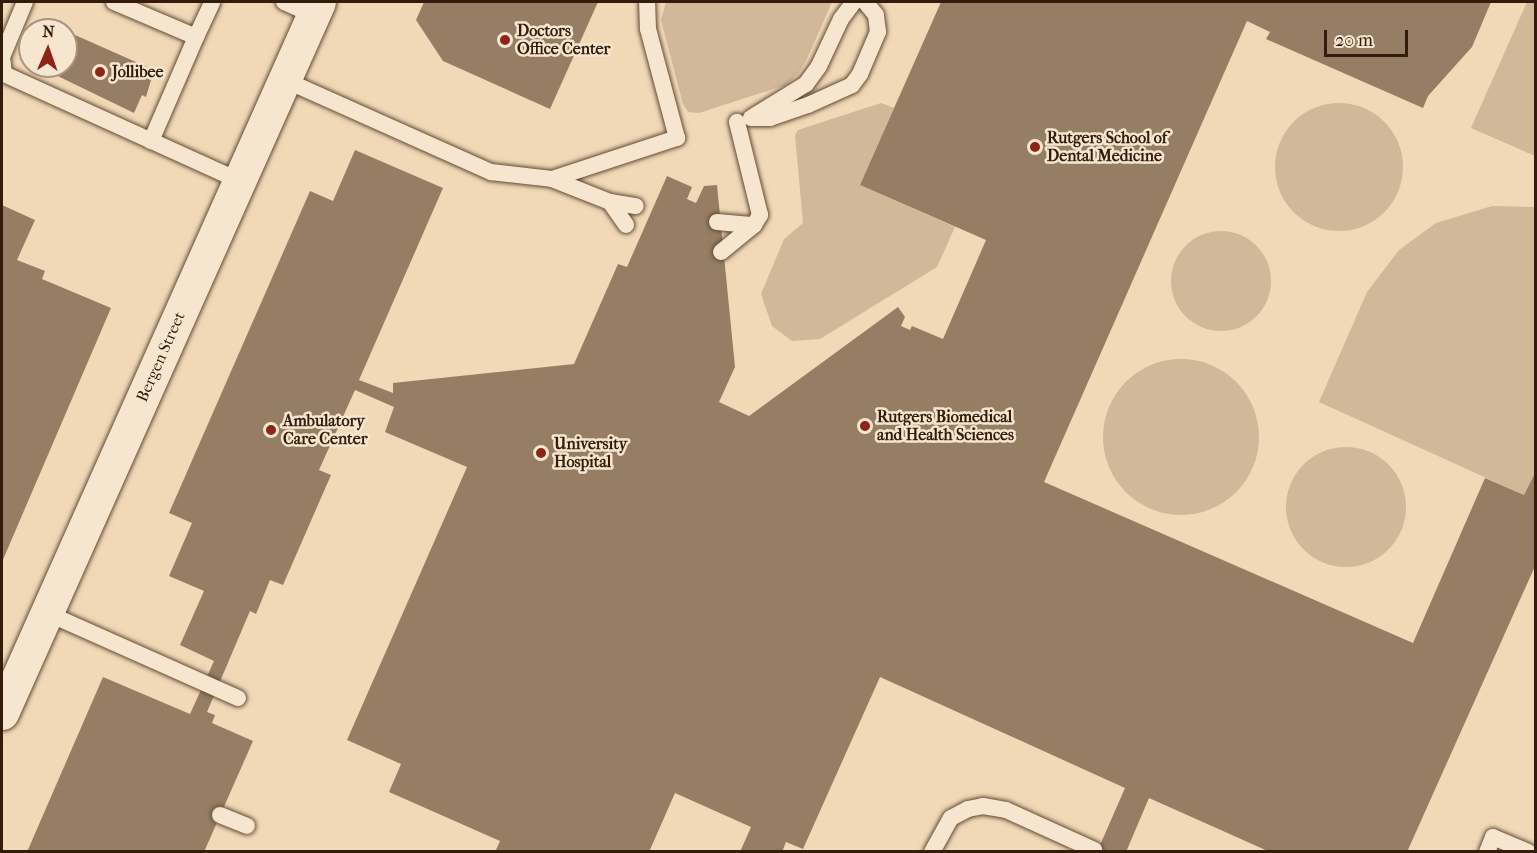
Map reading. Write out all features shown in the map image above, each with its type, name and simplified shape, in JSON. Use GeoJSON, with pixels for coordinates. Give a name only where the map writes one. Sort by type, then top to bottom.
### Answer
{"type":"FeatureCollection","features":[{"type":"Feature","properties":{"kind":"main road","name":"Bergen Street"},"geometry":{"type":"LineString","coordinates":[[2,712],[10,670],[47,613],[316,8]]}},
{"type":"Feature","properties":{"kind":"lane"},"geometry":{"type":"LineString","coordinates":[[25,2],[2,57],[4,74],[240,181]]}},
{"type":"Feature","properties":{"kind":"lane"},"geometry":{"type":"LineString","coordinates":[[114,2],[196,38]]}},
{"type":"Feature","properties":{"kind":"lane"},"geometry":{"type":"LineString","coordinates":[[151,141],[212,2]]}},
{"type":"Feature","properties":{"kind":"lane"},"geometry":{"type":"LineString","coordinates":[[284,2],[316,8]]}},
{"type":"Feature","properties":{"kind":"lane"},"geometry":{"type":"LineString","coordinates":[[552,179],[676,138],[648,29],[647,2]]}},
{"type":"Feature","properties":{"kind":"lane"},"geometry":{"type":"LineString","coordinates":[[744,120],[806,84],[819,66],[841,19],[854,2]]}},
{"type":"Feature","properties":{"kind":"lane"},"geometry":{"type":"LineString","coordinates":[[744,120],[770,118],[808,105],[852,85],[860,74],[878,32],[876,15],[865,2]]}},
{"type":"Feature","properties":{"kind":"lane"},"geometry":{"type":"LineString","coordinates":[[285,80],[491,172],[552,179],[610,202],[636,206]]}},
{"type":"Feature","properties":{"kind":"lane"},"geometry":{"type":"LineString","coordinates":[[721,252],[754,225],[760,215],[744,120]]}},
{"type":"Feature","properties":{"kind":"lane"},"geometry":{"type":"LineString","coordinates":[[610,202],[626,225]]}},
{"type":"Feature","properties":{"kind":"lane"},"geometry":{"type":"LineString","coordinates":[[717,222],[754,225]]}},
{"type":"Feature","properties":{"kind":"lane"},"geometry":{"type":"LineString","coordinates":[[47,613],[238,698]]}},
{"type":"Feature","properties":{"kind":"lane"},"geometry":{"type":"LineString","coordinates":[[932,852],[951,818],[968,808],[983,806],[1006,810],[1094,850]]}},
{"type":"Feature","properties":{"kind":"lane"},"geometry":{"type":"LineString","coordinates":[[220,815],[247,826]]}},
{"type":"Feature","properties":{"kind":"lane"},"geometry":{"type":"LineString","coordinates":[[1487,852],[1493,837],[1528,852]]}},
{"type":"Feature","properties":{"kind":"shaded area"},"geometry":{"type":"Polygon","coordinates":[[[666,2],[832,2],[806,61],[798,74],[786,85],[699,113],[688,112],[683,104],[661,20],[666,2]]]}},
{"type":"Feature","properties":{"kind":"shaded area"},"geometry":{"type":"Polygon","coordinates":[[[1527,2],[1535,2],[1535,156],[1471,128],[1527,2]]]}},
{"type":"Feature","properties":{"kind":"shaded area"},"geometry":{"type":"Polygon","coordinates":[[[881,103],[894,108],[860,185],[955,227],[937,267],[820,339],[792,341],[772,326],[761,294],[784,239],[803,223],[795,135],[798,130],[881,103]]]}},
{"type":"Feature","properties":{"kind":"shaded area"},"geometry":{"type":"Polygon","coordinates":[[[1339,103],[1364,108],[1384,122],[1398,142],[1403,167],[1398,192],[1384,212],[1364,226],[1339,231],[1314,226],[1294,212],[1280,192],[1275,167],[1280,142],[1294,122],[1314,108],[1339,103]]]}},
{"type":"Feature","properties":{"kind":"shaded area"},"geometry":{"type":"Polygon","coordinates":[[[1492,206],[1535,207],[1536,471],[1524,495],[1319,402],[1367,292],[1399,250],[1436,223],[1492,206]]]}},
{"type":"Feature","properties":{"kind":"shaded area"},"geometry":{"type":"Polygon","coordinates":[[[1221,231],[1249,239],[1263,253],[1271,281],[1263,309],[1249,323],[1221,331],[1193,323],[1179,309],[1171,281],[1179,253],[1193,239],[1221,231]]]}},
{"type":"Feature","properties":{"kind":"shaded area"},"geometry":{"type":"Polygon","coordinates":[[[1181,359],[1196,360],[1211,365],[1236,382],[1253,407],[1258,422],[1258,452],[1253,467],[1236,492],[1211,509],[1196,514],[1181,515],[1166,514],[1151,509],[1126,492],[1109,467],[1104,452],[1103,437],[1104,422],[1109,407],[1126,382],[1151,365],[1166,360],[1181,359]]]}},
{"type":"Feature","properties":{"kind":"shaded area"},"geometry":{"type":"Polygon","coordinates":[[[1346,447],[1369,452],[1388,465],[1401,484],[1406,507],[1401,530],[1388,549],[1369,562],[1346,567],[1323,562],[1304,549],[1291,530],[1286,507],[1291,484],[1304,465],[1323,452],[1346,447]]]}},
{"type":"Feature","properties":{"kind":"building","name":"Doctors Office Center"},"geometry":{"type":"Polygon","coordinates":[[[424,2],[598,2],[550,109],[443,61],[416,20],[424,2]]]}},
{"type":"Feature","properties":{"kind":"building"},"geometry":{"type":"Polygon","coordinates":[[[941,2],[1491,2],[1472,47],[1428,96],[1423,108],[1266,39],[1270,32],[1247,21],[1044,482],[1413,643],[1485,478],[1524,495],[1536,471],[1536,564],[1407,852],[1270,852],[1149,798],[1126,852],[1097,852],[1125,788],[880,677],[803,849],[786,842],[782,852],[740,852],[751,827],[675,793],[649,852],[495,852],[500,841],[389,792],[401,764],[347,740],[467,467],[385,432],[394,407],[355,390],[319,470],[331,475],[283,585],[270,580],[256,614],[250,611],[207,712],[215,715],[212,723],[253,741],[204,852],[27,852],[103,677],[190,714],[214,661],[180,645],[204,591],[169,576],[192,523],[169,513],[310,191],[333,201],[355,150],[443,188],[359,380],[393,393],[393,383],[574,364],[618,264],[627,267],[667,176],[692,187],[687,199],[696,203],[704,186],[717,185],[735,367],[719,402],[749,416],[898,307],[905,317],[901,326],[910,330],[912,326],[943,339],[986,240],[860,185],[941,2]]]}},
{"type":"Feature","properties":{"kind":"building","name":"Jollibee"},"geometry":{"type":"Polygon","coordinates":[[[78,36],[154,70],[146,97],[142,95],[134,113],[62,78],[78,78],[78,36]]]}},
{"type":"Feature","properties":{"kind":"building"},"geometry":{"type":"Polygon","coordinates":[[[2,205],[35,220],[17,260],[45,271],[42,279],[111,308],[2,562],[2,205]]]}},
{"type":"Feature","properties":{"kind":"place","name":"Doctors Office Center"},"geometry":{"type":"Point","coordinates":[505,40]}},
{"type":"Feature","properties":{"kind":"place","name":"Jollibee"},"geometry":{"type":"Point","coordinates":[100,72]}},
{"type":"Feature","properties":{"kind":"place","name":"Rutgers School of Dental Medicine"},"geometry":{"type":"Point","coordinates":[1035,147]}},
{"type":"Feature","properties":{"kind":"place","name":"Rutgers Biomedical and Health Sciences"},"geometry":{"type":"Point","coordinates":[865,426]}},
{"type":"Feature","properties":{"kind":"place","name":"Ambulatory Care Center"},"geometry":{"type":"Point","coordinates":[271,430]}},
{"type":"Feature","properties":{"kind":"place","name":"University Hospital"},"geometry":{"type":"Point","coordinates":[541,453]}}]}
